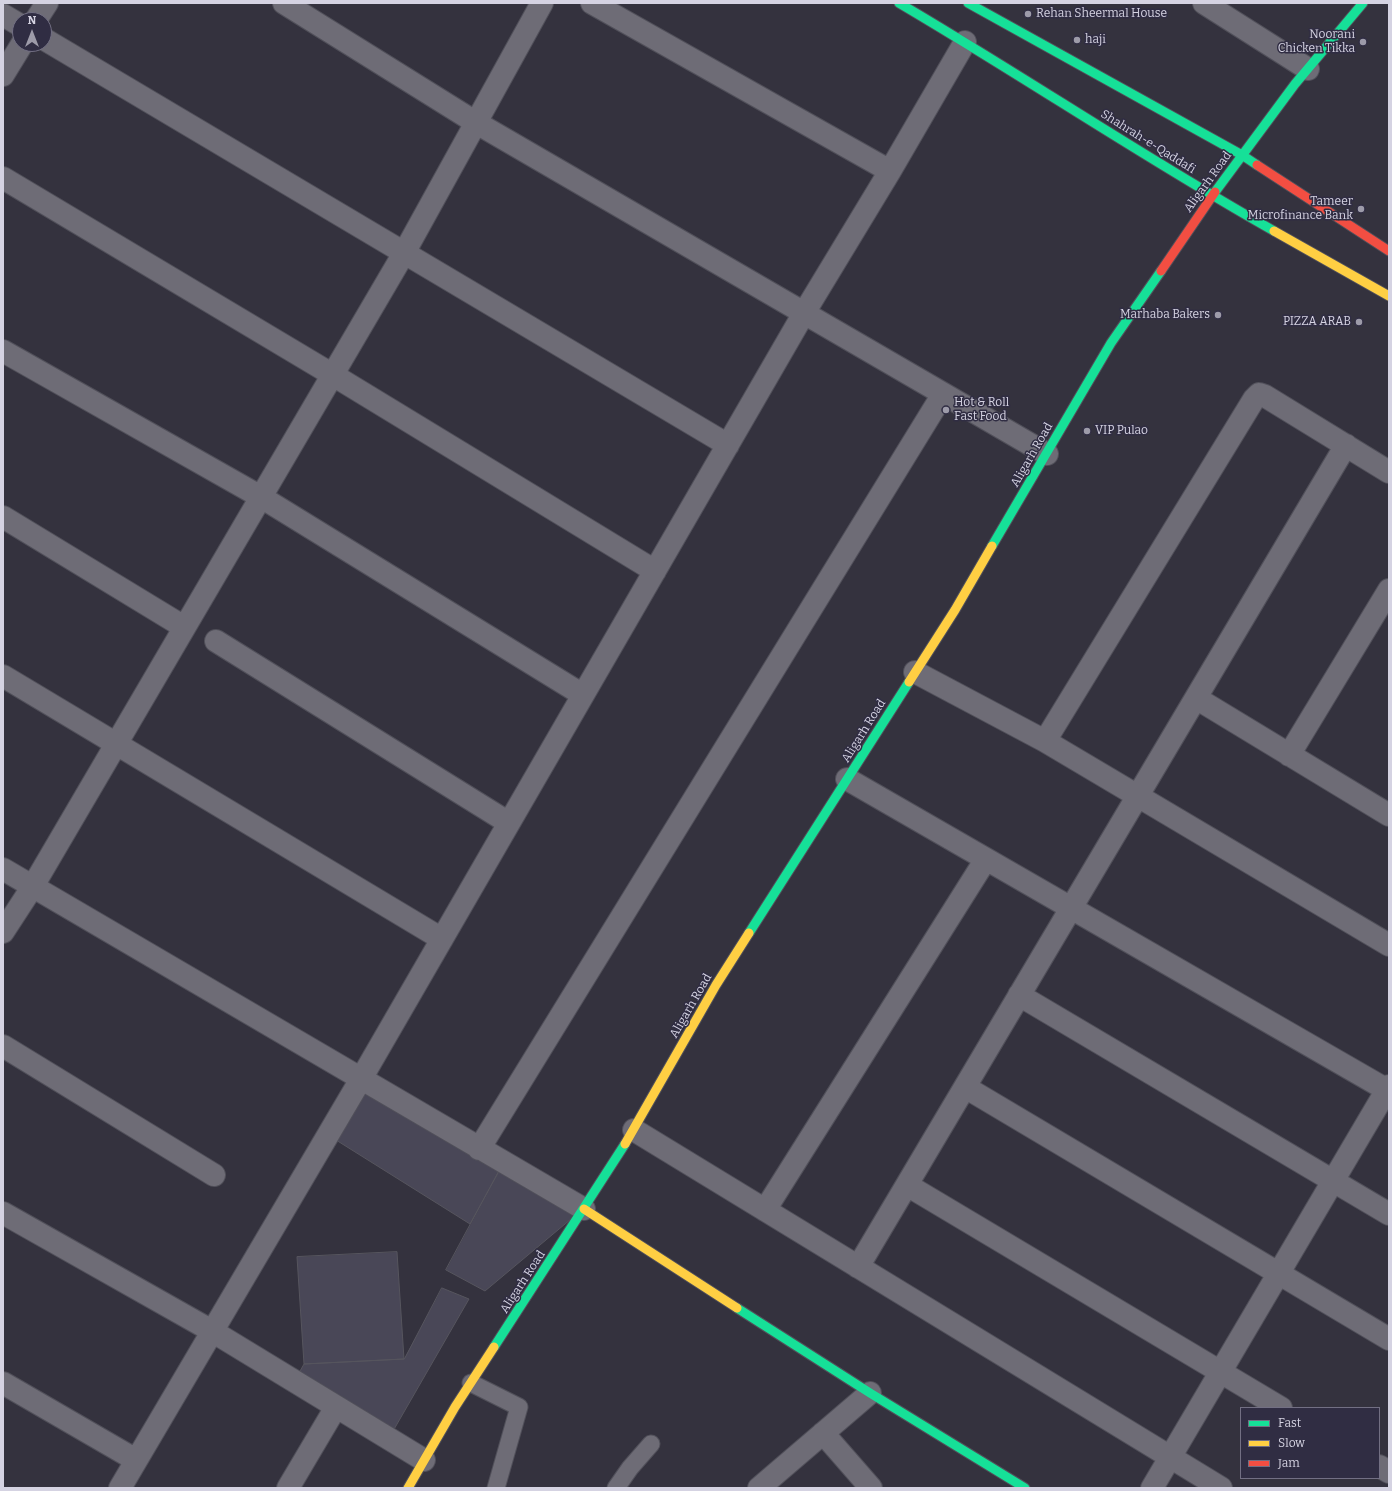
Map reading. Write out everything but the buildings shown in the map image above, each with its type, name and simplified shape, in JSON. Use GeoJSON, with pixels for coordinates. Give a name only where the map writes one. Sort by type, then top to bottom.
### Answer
{"type":"FeatureCollection","features":[{"type":"Feature","properties":{"kind":"main road","name":"Shahrah-e-Qaddafi"},"geometry":{"type":"LineString","coordinates":[[898,3],[965,42],[1212,196],[1389,296]]}},
{"type":"Feature","properties":{"kind":"main road"},"geometry":{"type":"LineString","coordinates":[[968,3],[1242,155],[1389,251]]}},
{"type":"Feature","properties":{"kind":"main road","name":"Aligarh Road"},"geometry":{"type":"LineString","coordinates":[[408,1488],[455,1407],[634,1130],[716,985],[955,610],[1111,342],[1242,155],[1308,69],[1362,3]]}},
{"type":"Feature","properties":{"kind":"main road"},"geometry":{"type":"LineString","coordinates":[[584,1209],[870,1393],[1025,1488]]}},
{"type":"Feature","properties":{"kind":"street"},"geometry":{"type":"LineString","coordinates":[[41,12],[47,3]]}},
{"type":"Feature","properties":{"kind":"street"},"geometry":{"type":"LineString","coordinates":[[284,3],[476,122],[1046,454]]}},
{"type":"Feature","properties":{"kind":"street"},"geometry":{"type":"LineString","coordinates":[[3,932],[116,744],[404,253],[542,3]]}},
{"type":"Feature","properties":{"kind":"street"},"geometry":{"type":"LineString","coordinates":[[592,3],[890,171]]}},
{"type":"Feature","properties":{"kind":"street"},"geometry":{"type":"LineString","coordinates":[[1204,3],[1308,69]]}},
{"type":"Feature","properties":{"kind":"street"},"geometry":{"type":"LineString","coordinates":[[3,16],[12,21]]}},
{"type":"Feature","properties":{"kind":"street"},"geometry":{"type":"LineString","coordinates":[[120,1488],[361,1079],[804,313],[890,171],[965,42]]}},
{"type":"Feature","properties":{"kind":"street"},"geometry":{"type":"LineString","coordinates":[[52,44],[728,445]]}},
{"type":"Feature","properties":{"kind":"street"},"geometry":{"type":"LineString","coordinates":[[3,75],[17,52]]}},
{"type":"Feature","properties":{"kind":"street"},"geometry":{"type":"LineString","coordinates":[[3,178],[333,375],[654,571]]}},
{"type":"Feature","properties":{"kind":"street"},"geometry":{"type":"LineString","coordinates":[[3,351],[261,497],[583,695]]}},
{"type":"Feature","properties":{"kind":"street"},"geometry":{"type":"LineString","coordinates":[[479,1148],[943,394]]}},
{"type":"Feature","properties":{"kind":"street"},"geometry":{"type":"LineString","coordinates":[[1045,741],[1254,399],[1259,394],[1265,396],[1389,472]]}},
{"type":"Feature","properties":{"kind":"street"},"geometry":{"type":"LineString","coordinates":[[858,1267],[1346,445]]}},
{"type":"Feature","properties":{"kind":"street"},"geometry":{"type":"LineString","coordinates":[[3,517],[184,628]]}},
{"type":"Feature","properties":{"kind":"street"},"geometry":{"type":"LineString","coordinates":[[1289,755],[1389,590]]}},
{"type":"Feature","properties":{"kind":"street"},"geometry":{"type":"LineString","coordinates":[[216,641],[508,823]]}},
{"type":"Feature","properties":{"kind":"street"},"geometry":{"type":"LineString","coordinates":[[915,672],[1045,741],[1389,945]]}},
{"type":"Feature","properties":{"kind":"street"},"geometry":{"type":"LineString","coordinates":[[3,676],[442,939]]}},
{"type":"Feature","properties":{"kind":"street"},"geometry":{"type":"LineString","coordinates":[[1196,698],[1389,815]]}},
{"type":"Feature","properties":{"kind":"street"},"geometry":{"type":"LineString","coordinates":[[847,779],[1388,1089],[1152,1488]]}},
{"type":"Feature","properties":{"kind":"street"},"geometry":{"type":"LineString","coordinates":[[765,1210],[986,859]]}},
{"type":"Feature","properties":{"kind":"street"},"geometry":{"type":"LineString","coordinates":[[3,869],[584,1209]]}},
{"type":"Feature","properties":{"kind":"street"},"geometry":{"type":"LineString","coordinates":[[1020,996],[1389,1214]]}},
{"type":"Feature","properties":{"kind":"street"},"geometry":{"type":"LineString","coordinates":[[3,1046],[214,1175]]}},
{"type":"Feature","properties":{"kind":"street"},"geometry":{"type":"LineString","coordinates":[[965,1087],[1389,1339]]}},
{"type":"Feature","properties":{"kind":"street"},"geometry":{"type":"LineString","coordinates":[[634,1130],[1221,1488]]}},
{"type":"Feature","properties":{"kind":"street"},"geometry":{"type":"LineString","coordinates":[[907,1185],[1279,1407]]}},
{"type":"Feature","properties":{"kind":"street"},"geometry":{"type":"LineString","coordinates":[[3,1214],[212,1331],[424,1460]]}},
{"type":"Feature","properties":{"kind":"street"},"geometry":{"type":"LineString","coordinates":[[3,1383],[136,1460]]}},
{"type":"Feature","properties":{"kind":"street"},"geometry":{"type":"LineString","coordinates":[[760,1488],[870,1393]]}},
{"type":"Feature","properties":{"kind":"street"},"geometry":{"type":"LineString","coordinates":[[288,1488],[336,1407]]}},
{"type":"Feature","properties":{"kind":"street"},"geometry":{"type":"LineString","coordinates":[[823,1433],[871,1488]]}},
{"type":"Feature","properties":{"kind":"street"},"geometry":{"type":"LineString","coordinates":[[1380,1467],[1389,1472]]}},
{"type":"Feature","properties":{"kind":"lane"},"geometry":{"type":"LineString","coordinates":[[471,1383],[519,1407],[496,1488]]}},
{"type":"Feature","properties":{"kind":"lane"},"geometry":{"type":"LineString","coordinates":[[616,1488],[630,1468],[651,1444]]}},
{"type":"Feature","properties":{"kind":"traffic: fast"},"geometry":{"type":"LineString","coordinates":[[899,3],[1132,147],[1226,204],[1274,231]]}},
{"type":"Feature","properties":{"kind":"traffic: fast"},"geometry":{"type":"LineString","coordinates":[[968,3],[1242,155],[1257,165]]}},
{"type":"Feature","properties":{"kind":"traffic: fast"},"geometry":{"type":"LineString","coordinates":[[1215,192],[1295,84],[1363,3]]}},
{"type":"Feature","properties":{"kind":"traffic: fast"},"geometry":{"type":"LineString","coordinates":[[992,546],[1111,343],[1161,271]]}},
{"type":"Feature","properties":{"kind":"traffic: fast"},"geometry":{"type":"LineString","coordinates":[[749,933],[909,682]]}},
{"type":"Feature","properties":{"kind":"traffic: fast"},"geometry":{"type":"LineString","coordinates":[[494,1347],[625,1144]]}},
{"type":"Feature","properties":{"kind":"traffic: fast"},"geometry":{"type":"LineString","coordinates":[[737,1308],[870,1393],[1025,1488]]}},
{"type":"Feature","properties":{"kind":"traffic: slow"},"geometry":{"type":"LineString","coordinates":[[1274,231],[1389,296]]}},
{"type":"Feature","properties":{"kind":"traffic: slow"},"geometry":{"type":"LineString","coordinates":[[909,682],[955,610],[992,546]]}},
{"type":"Feature","properties":{"kind":"traffic: slow"},"geometry":{"type":"LineString","coordinates":[[625,1144],[716,985],[749,933]]}},
{"type":"Feature","properties":{"kind":"traffic: slow"},"geometry":{"type":"LineString","coordinates":[[584,1209],[737,1308]]}},
{"type":"Feature","properties":{"kind":"traffic: slow"},"geometry":{"type":"LineString","coordinates":[[408,1488],[455,1407],[494,1347]]}},
{"type":"Feature","properties":{"kind":"traffic: jam"},"geometry":{"type":"LineString","coordinates":[[1257,165],[1389,251]]}},
{"type":"Feature","properties":{"kind":"traffic: jam"},"geometry":{"type":"LineString","coordinates":[[1161,271],[1215,192]]}},
{"type":"Feature","properties":{"kind":"place","name":"Rehan Sheermal House"},"geometry":{"type":"Point","coordinates":[1028,14]}},
{"type":"Feature","properties":{"kind":"place","name":"haji"},"geometry":{"type":"Point","coordinates":[1077,40]}},
{"type":"Feature","properties":{"kind":"place","name":"Noorani Chicken Tikka"},"geometry":{"type":"Point","coordinates":[1363,42]}},
{"type":"Feature","properties":{"kind":"place","name":"Tameer Microfinance Bank"},"geometry":{"type":"Point","coordinates":[1361,209]}},
{"type":"Feature","properties":{"kind":"place","name":"Marhaba Bakers"},"geometry":{"type":"Point","coordinates":[1218,315]}},
{"type":"Feature","properties":{"kind":"place","name":"PIZZA ARAB"},"geometry":{"type":"Point","coordinates":[1359,322]}},
{"type":"Feature","properties":{"kind":"place","name":"Hot & Roll Fast Food"},"geometry":{"type":"Point","coordinates":[946,410]}},
{"type":"Feature","properties":{"kind":"place","name":"VIP Pulao"},"geometry":{"type":"Point","coordinates":[1087,431]}}]}
